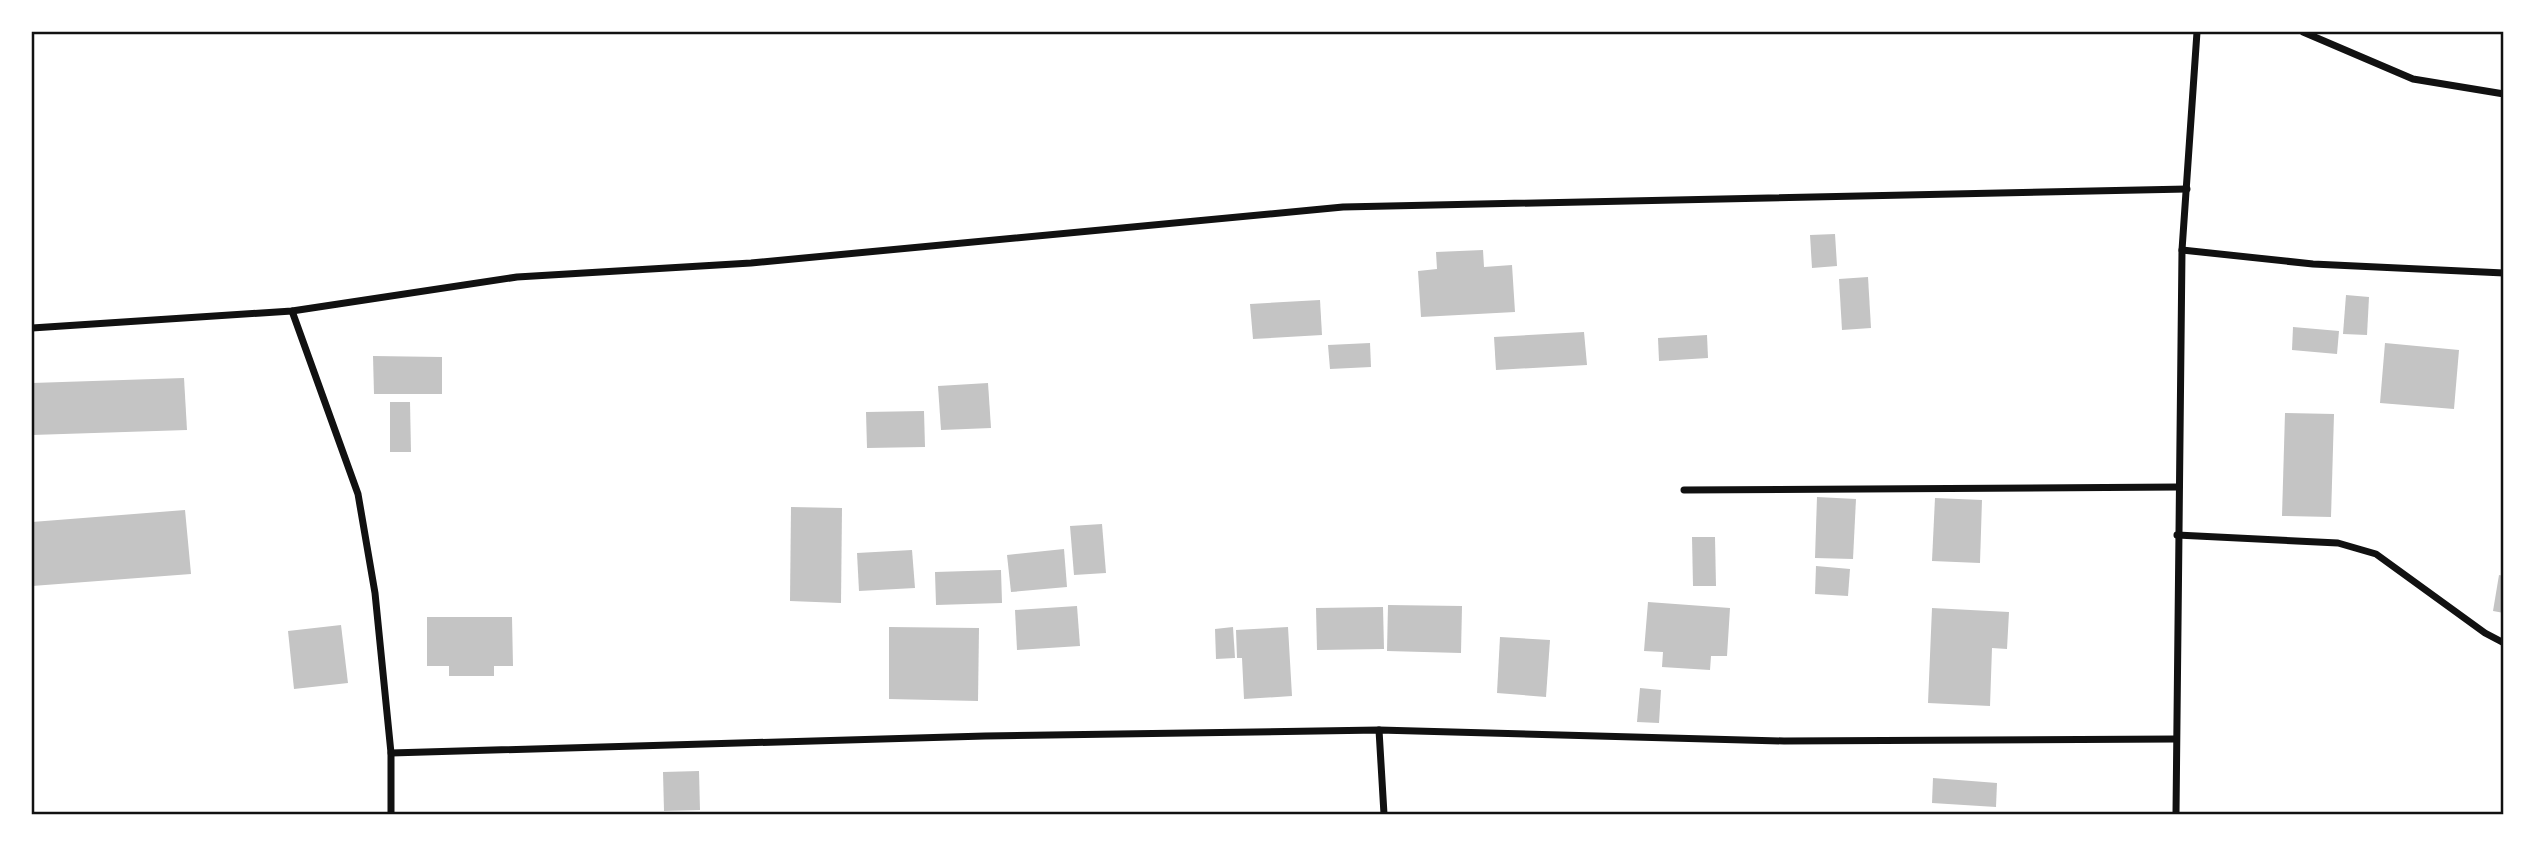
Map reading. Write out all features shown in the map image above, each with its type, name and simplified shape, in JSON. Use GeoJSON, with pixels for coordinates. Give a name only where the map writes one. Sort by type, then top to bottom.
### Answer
{"type":"FeatureCollection","features":[{"type":"Feature","properties":{"kind":"street"},"geometry":{"type":"LineString","coordinates":[[2176,814],[2182,250],[2197,32]]}},
{"type":"Feature","properties":{"kind":"street"},"geometry":{"type":"LineString","coordinates":[[2303,32],[2413,79],[2504,94]]}},
{"type":"Feature","properties":{"kind":"street"},"geometry":{"type":"LineString","coordinates":[[32,328],[292,312],[517,277],[779,261],[1343,207],[2187,189]]}},
{"type":"Feature","properties":{"kind":"street"},"geometry":{"type":"LineString","coordinates":[[2182,250],[2313,264],[2504,273]]}},
{"type":"Feature","properties":{"kind":"street"},"geometry":{"type":"LineString","coordinates":[[292,312],[358,494],[375,593],[391,753],[391,814]]}},
{"type":"Feature","properties":{"kind":"street"},"geometry":{"type":"LineString","coordinates":[[1685,490],[2179,487]]}},
{"type":"Feature","properties":{"kind":"street"},"geometry":{"type":"LineString","coordinates":[[2177,536],[2338,543],[2376,554],[2485,633],[2504,643]]}},
{"type":"Feature","properties":{"kind":"street"},"geometry":{"type":"LineString","coordinates":[[391,753],[985,736],[1379,730],[1784,741],[2176,739]]}},
{"type":"Feature","properties":{"kind":"street"},"geometry":{"type":"LineString","coordinates":[[1379,730],[1384,814]]}},
{"type":"Feature","properties":{"kind":"building"},"geometry":{"type":"Polygon","coordinates":[[[1835,234],[1837,266],[1812,268],[1810,235],[1835,234]]]}},
{"type":"Feature","properties":{"kind":"building"},"geometry":{"type":"Polygon","coordinates":[[[1483,250],[1484,267],[1512,265],[1515,312],[1421,317],[1418,271],[1437,269],[1436,252],[1483,250]]]}},
{"type":"Feature","properties":{"kind":"building"},"geometry":{"type":"Polygon","coordinates":[[[1868,277],[1871,328],[1842,330],[1839,279],[1868,277]]]}},
{"type":"Feature","properties":{"kind":"building"},"geometry":{"type":"Polygon","coordinates":[[[2346,295],[2369,297],[2367,335],[2343,334],[2346,295]]]}},
{"type":"Feature","properties":{"kind":"building"},"geometry":{"type":"Polygon","coordinates":[[[1320,300],[1322,335],[1253,339],[1250,304],[1320,300]]]}},
{"type":"Feature","properties":{"kind":"building"},"geometry":{"type":"Polygon","coordinates":[[[2293,327],[2339,331],[2337,354],[2292,350],[2293,327]]]}},
{"type":"Feature","properties":{"kind":"building"},"geometry":{"type":"Polygon","coordinates":[[[1584,332],[1587,365],[1496,370],[1494,337],[1584,332]]]}},
{"type":"Feature","properties":{"kind":"building"},"geometry":{"type":"Polygon","coordinates":[[[1707,335],[1708,358],[1659,361],[1658,338],[1707,335]]]}},
{"type":"Feature","properties":{"kind":"building"},"geometry":{"type":"Polygon","coordinates":[[[1370,343],[1371,367],[1330,369],[1328,345],[1370,343]]]}},
{"type":"Feature","properties":{"kind":"building"},"geometry":{"type":"Polygon","coordinates":[[[2385,343],[2459,350],[2454,409],[2380,403],[2385,343]]]}},
{"type":"Feature","properties":{"kind":"building"},"geometry":{"type":"Polygon","coordinates":[[[373,356],[442,357],[442,394],[374,394],[373,356]]]}},
{"type":"Feature","properties":{"kind":"building"},"geometry":{"type":"Polygon","coordinates":[[[184,378],[187,430],[32,435],[32,383],[184,378]]]}},
{"type":"Feature","properties":{"kind":"building"},"geometry":{"type":"Polygon","coordinates":[[[988,383],[991,428],[941,430],[938,386],[988,383]]]}},
{"type":"Feature","properties":{"kind":"building"},"geometry":{"type":"Polygon","coordinates":[[[390,402],[410,402],[411,452],[390,452],[390,402]]]}},
{"type":"Feature","properties":{"kind":"building"},"geometry":{"type":"Polygon","coordinates":[[[924,411],[925,447],[867,448],[866,412],[924,411]]]}},
{"type":"Feature","properties":{"kind":"building"},"geometry":{"type":"Polygon","coordinates":[[[2285,413],[2334,414],[2331,517],[2282,516],[2285,413]]]}},
{"type":"Feature","properties":{"kind":"building"},"geometry":{"type":"Polygon","coordinates":[[[1817,497],[1856,499],[1853,559],[1815,558],[1817,497]]]}},
{"type":"Feature","properties":{"kind":"building"},"geometry":{"type":"Polygon","coordinates":[[[1935,498],[1982,500],[1980,563],[1932,561],[1935,498]]]}},
{"type":"Feature","properties":{"kind":"building"},"geometry":{"type":"Polygon","coordinates":[[[791,507],[842,508],[841,603],[790,601],[791,507]]]}},
{"type":"Feature","properties":{"kind":"building"},"geometry":{"type":"Polygon","coordinates":[[[185,510],[191,574],[32,586],[32,522],[185,510]]]}},
{"type":"Feature","properties":{"kind":"building"},"geometry":{"type":"Polygon","coordinates":[[[1102,524],[1106,573],[1074,575],[1070,526],[1102,524]]]}},
{"type":"Feature","properties":{"kind":"building"},"geometry":{"type":"Polygon","coordinates":[[[1692,537],[1715,537],[1716,586],[1693,586],[1692,537]]]}},
{"type":"Feature","properties":{"kind":"building"},"geometry":{"type":"Polygon","coordinates":[[[1064,549],[1067,587],[1011,592],[1007,555],[1064,549]]]}},
{"type":"Feature","properties":{"kind":"building"},"geometry":{"type":"Polygon","coordinates":[[[912,550],[915,588],[859,591],[857,553],[912,550]]]}},
{"type":"Feature","properties":{"kind":"building"},"geometry":{"type":"Polygon","coordinates":[[[1816,566],[1850,569],[1848,596],[1815,594],[1816,566]]]}},
{"type":"Feature","properties":{"kind":"building"},"geometry":{"type":"Polygon","coordinates":[[[1001,570],[1002,603],[936,605],[935,572],[1001,570]]]}},
{"type":"Feature","properties":{"kind":"building"},"geometry":{"type":"Polygon","coordinates":[[[2499,575],[2504,576],[2504,613],[2493,611],[2499,575]]]}},
{"type":"Feature","properties":{"kind":"building"},"geometry":{"type":"Polygon","coordinates":[[[1648,602],[1730,608],[1727,656],[1711,656],[1710,670],[1662,667],[1663,652],[1644,651],[1648,602]]]}},
{"type":"Feature","properties":{"kind":"building"},"geometry":{"type":"Polygon","coordinates":[[[1388,605],[1462,606],[1461,653],[1387,651],[1388,605]]]}},
{"type":"Feature","properties":{"kind":"building"},"geometry":{"type":"Polygon","coordinates":[[[1077,606],[1080,646],[1017,650],[1015,610],[1077,606]]]}},
{"type":"Feature","properties":{"kind":"building"},"geometry":{"type":"Polygon","coordinates":[[[1383,607],[1384,649],[1317,650],[1316,608],[1383,607]]]}},
{"type":"Feature","properties":{"kind":"building"},"geometry":{"type":"Polygon","coordinates":[[[1932,608],[2009,612],[2007,649],[1992,648],[1990,706],[1928,703],[1932,608]]]}},
{"type":"Feature","properties":{"kind":"building"},"geometry":{"type":"Polygon","coordinates":[[[427,617],[512,617],[513,666],[494,666],[494,676],[449,676],[449,666],[427,666],[427,617]]]}},
{"type":"Feature","properties":{"kind":"building"},"geometry":{"type":"Polygon","coordinates":[[[341,625],[348,683],[294,689],[288,631],[341,625]]]}},
{"type":"Feature","properties":{"kind":"building"},"geometry":{"type":"Polygon","coordinates":[[[889,627],[979,628],[978,701],[889,699],[889,627]]]}},
{"type":"Feature","properties":{"kind":"building"},"geometry":{"type":"Polygon","coordinates":[[[1233,627],[1235,658],[1216,659],[1215,629],[1233,627]]]}},
{"type":"Feature","properties":{"kind":"building"},"geometry":{"type":"Polygon","coordinates":[[[1288,627],[1292,696],[1244,699],[1242,658],[1237,658],[1236,630],[1288,627]]]}},
{"type":"Feature","properties":{"kind":"building"},"geometry":{"type":"Polygon","coordinates":[[[1500,637],[1550,640],[1546,697],[1497,693],[1500,637]]]}},
{"type":"Feature","properties":{"kind":"building"},"geometry":{"type":"Polygon","coordinates":[[[1640,688],[1661,690],[1659,723],[1637,722],[1640,688]]]}},
{"type":"Feature","properties":{"kind":"building"},"geometry":{"type":"Polygon","coordinates":[[[699,771],[700,810],[664,811],[663,772],[699,771]]]}},
{"type":"Feature","properties":{"kind":"building"},"geometry":{"type":"Polygon","coordinates":[[[1933,778],[1997,783],[1996,807],[1932,803],[1933,778]]]}},
{"type":"Feature","properties":{"kind":"building"},"geometry":{"type":"Polygon","coordinates":[[[931,812],[931,814],[900,814],[931,812]]]}}]}
